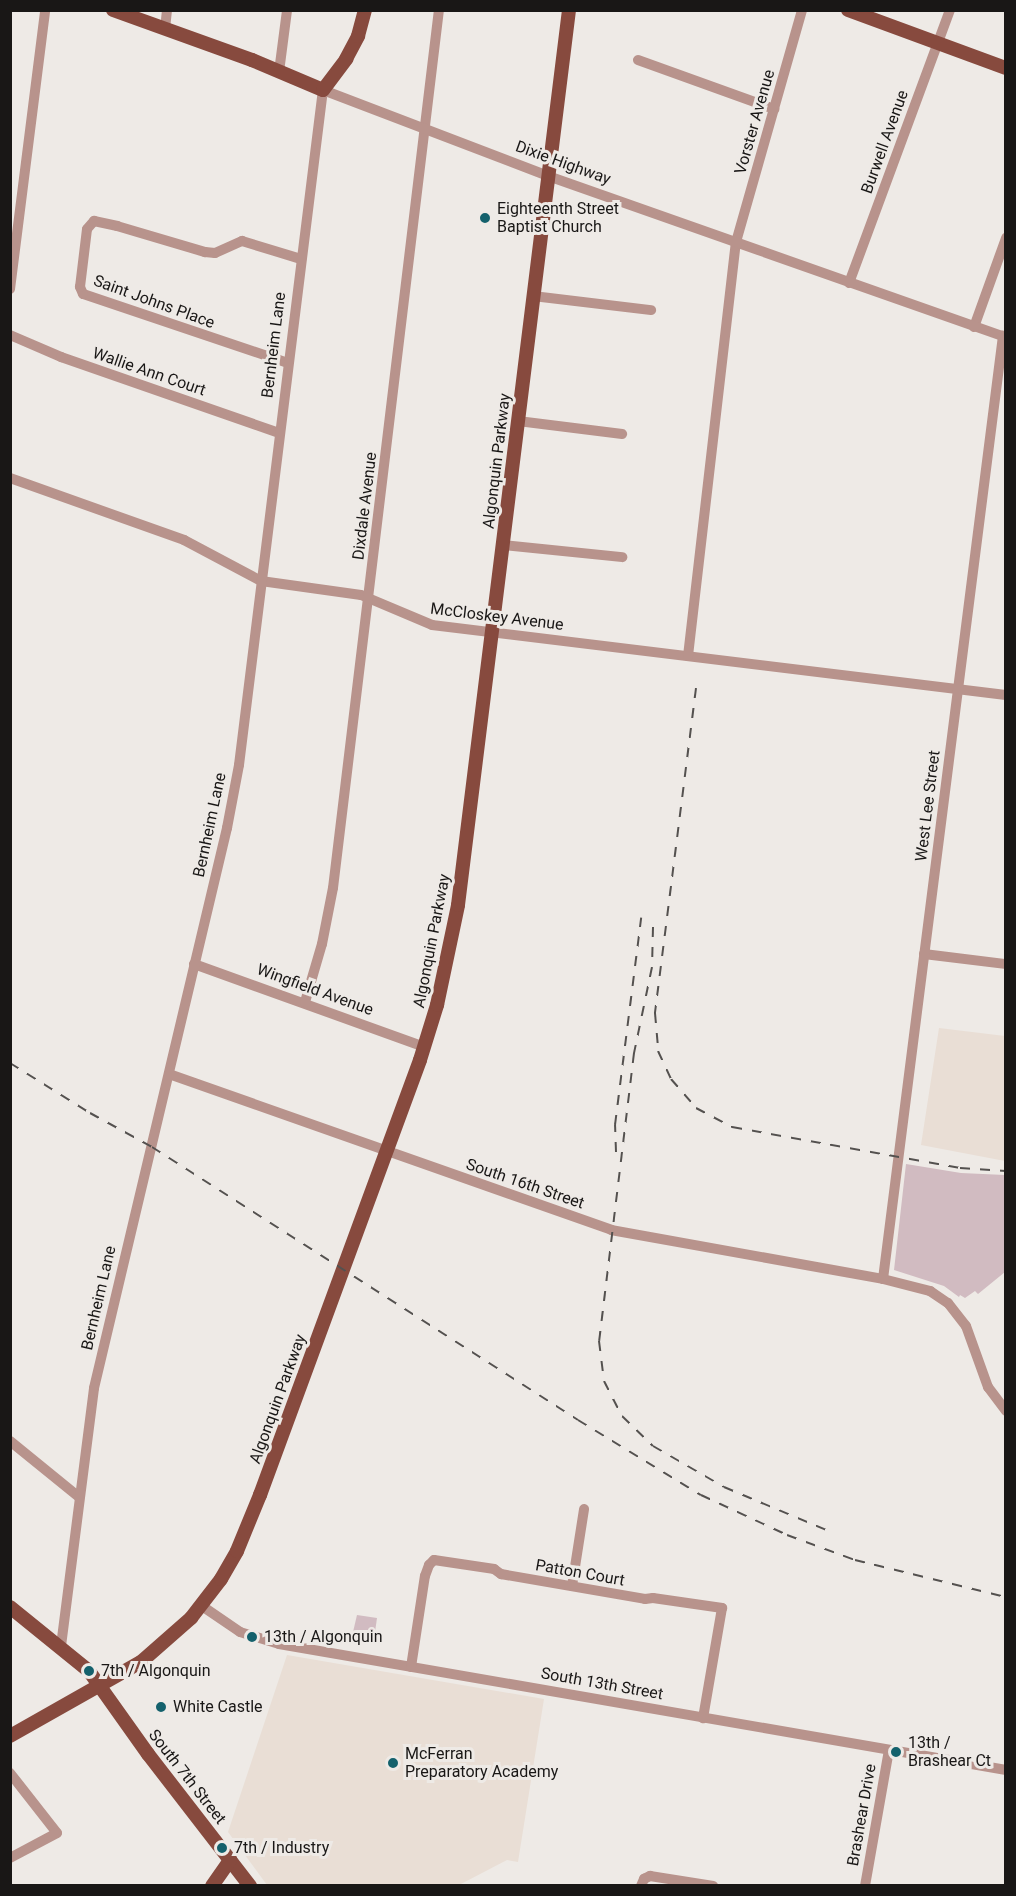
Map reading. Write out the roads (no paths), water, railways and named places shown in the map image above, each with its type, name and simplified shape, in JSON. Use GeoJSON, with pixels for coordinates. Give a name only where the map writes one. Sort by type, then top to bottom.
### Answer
{"type":"FeatureCollection","features":[{"type":"Feature","properties":{"kind":"main road","name":"Dixie Highway"},"geometry":{"type":"LineString","coordinates":[[112,10],[323,90]]}},
{"type":"Feature","properties":{"kind":"main road","name":"Bernheim Lane"},"geometry":{"type":"LineString","coordinates":[[323,90],[346,58],[358,36],[365,10]]}},
{"type":"Feature","properties":{"kind":"main road","name":"Algonquin Parkway"},"geometry":{"type":"LineString","coordinates":[[10,1736],[141,1662],[202,1606],[221,1579],[250,1522],[424,1047],[448,959],[458,905],[569,10]]}},
{"type":"Feature","properties":{"kind":"main road"},"geometry":{"type":"LineString","coordinates":[[848,10],[1005,68]]}},
{"type":"Feature","properties":{"kind":"main road","name":"South 7th Street"},"geometry":{"type":"LineString","coordinates":[[10,1607],[89,1671],[148,1754],[250,1886]]}},
{"type":"Feature","properties":{"kind":"main road"},"geometry":{"type":"LineString","coordinates":[[212,1886],[230,1860]]}},
{"type":"Feature","properties":{"kind":"street"},"geometry":{"type":"LineString","coordinates":[[10,289],[45,10]]}},
{"type":"Feature","properties":{"kind":"street"},"geometry":{"type":"LineString","coordinates":[[165,29],[167,10]]}},
{"type":"Feature","properties":{"kind":"street"},"geometry":{"type":"LineString","coordinates":[[279,72],[287,10]]}},
{"type":"Feature","properties":{"kind":"street","name":"Dixdale Avenue"},"geometry":{"type":"LineString","coordinates":[[305,1002],[322,944],[333,888],[439,10]]}},
{"type":"Feature","properties":{"kind":"street","name":"Vorster Avenue"},"geometry":{"type":"LineString","coordinates":[[688,656],[736,242],[802,10]]}},
{"type":"Feature","properties":{"kind":"street","name":"Burwell Avenue"},"geometry":{"type":"LineString","coordinates":[[849,283],[936,42],[950,10]]}},
{"type":"Feature","properties":{"kind":"street"},"geometry":{"type":"LineString","coordinates":[[638,60],[774,109]]}},
{"type":"Feature","properties":{"kind":"street","name":"Dixie Highway"},"geometry":{"type":"LineString","coordinates":[[323,90],[548,176],[1004,337]]}},
{"type":"Feature","properties":{"kind":"street","name":"Bernheim Lane"},"geometry":{"type":"LineString","coordinates":[[61,1646],[94,1388],[195,964],[239,765],[323,90]]}},
{"type":"Feature","properties":{"kind":"street","name":"Saint Johns Place"},"geometry":{"type":"LineString","coordinates":[[288,363],[83,294],[80,287],[87,229],[94,221],[215,253],[242,241],[301,259]]}},
{"type":"Feature","properties":{"kind":"street"},"geometry":{"type":"LineString","coordinates":[[974,327],[1005,238]]}},
{"type":"Feature","properties":{"kind":"street"},"geometry":{"type":"LineString","coordinates":[[533,296],[651,310]]}},
{"type":"Feature","properties":{"kind":"street","name":"Wallie Ann Court"},"geometry":{"type":"LineString","coordinates":[[10,335],[61,357],[279,433]]}},
{"type":"Feature","properties":{"kind":"street","name":"West Lee Street"},"geometry":{"type":"LineString","coordinates":[[883,1279],[1004,337]]}},
{"type":"Feature","properties":{"kind":"street"},"geometry":{"type":"LineString","coordinates":[[518,421],[622,434]]}},
{"type":"Feature","properties":{"kind":"street","name":"McCloskey Avenue"},"geometry":{"type":"LineString","coordinates":[[10,478],[184,540],[261,581],[369,598],[432,625],[1005,695]]}},
{"type":"Feature","properties":{"kind":"street"},"geometry":{"type":"LineString","coordinates":[[503,545],[622,557]]}},
{"type":"Feature","properties":{"kind":"street"},"geometry":{"type":"LineString","coordinates":[[924,954],[1005,964]]}},
{"type":"Feature","properties":{"kind":"street","name":"Wingfield Avenue"},"geometry":{"type":"LineString","coordinates":[[195,964],[424,1047]]}},
{"type":"Feature","properties":{"kind":"street","name":"South 16th Street"},"geometry":{"type":"LineString","coordinates":[[169,1074],[621,1233],[883,1279],[930,1291],[956,1311],[971,1336],[988,1387],[1005,1411]]}},
{"type":"Feature","properties":{"kind":"street"},"geometry":{"type":"LineString","coordinates":[[10,1441],[79,1497]]}},
{"type":"Feature","properties":{"kind":"street"},"geometry":{"type":"LineString","coordinates":[[572,1586],[584,1509]]}},
{"type":"Feature","properties":{"kind":"street","name":"Patton Court"},"geometry":{"type":"LineString","coordinates":[[411,1667],[425,1576],[429,1565],[434,1560],[494,1569],[501,1574],[645,1599],[653,1598],[722,1608],[703,1718]]}},
{"type":"Feature","properties":{"kind":"street","name":"South 13th Street"},"geometry":{"type":"LineString","coordinates":[[202,1606],[232,1628],[262,1641],[1005,1770]]}},
{"type":"Feature","properties":{"kind":"street","name":"Brashear Drive"},"geometry":{"type":"LineString","coordinates":[[865,1886],[889,1750]]}},
{"type":"Feature","properties":{"kind":"street"},"geometry":{"type":"LineString","coordinates":[[10,1773],[57,1833],[10,1858]]}},
{"type":"Feature","properties":{"kind":"street"},"geometry":{"type":"LineString","coordinates":[[641,1886],[644,1879],[650,1875],[713,1886]]}},
{"type":"Feature","properties":{"kind":"railway"},"geometry":{"type":"LineString","coordinates":[[696,688],[655,1013],[658,1051],[671,1079],[696,1108],[732,1127],[960,1168],[1006,1171]]}},
{"type":"Feature","properties":{"kind":"railway"},"geometry":{"type":"LineString","coordinates":[[616,1152],[615,1125],[641,918]]}},
{"type":"Feature","properties":{"kind":"railway"},"geometry":{"type":"LineString","coordinates":[[653,927],[652,967],[634,1053],[599,1341],[604,1381],[622,1416],[653,1446],[724,1487],[831,1532]]}},
{"type":"Feature","properties":{"kind":"railway"},"geometry":{"type":"LineString","coordinates":[[10,1063],[90,1113],[152,1147],[578,1420],[701,1495],[787,1535],[855,1560],[1006,1597]]}},
{"type":"Feature","properties":{"kind":"place","name":"Eighteenth Street Baptist Church"},"geometry":{"type":"Point","coordinates":[485,218]}},
{"type":"Feature","properties":{"kind":"place","name":"13th / Algonquin"},"geometry":{"type":"Point","coordinates":[252,1637]}},
{"type":"Feature","properties":{"kind":"place","name":"7th / Algonquin"},"geometry":{"type":"Point","coordinates":[89,1671]}},
{"type":"Feature","properties":{"kind":"place","name":"White Castle"},"geometry":{"type":"Point","coordinates":[161,1707]}},
{"type":"Feature","properties":{"kind":"place","name":"13th / Brashear Ct"},"geometry":{"type":"Point","coordinates":[896,1752]}},
{"type":"Feature","properties":{"kind":"place","name":"McFerran Preparatory Academy"},"geometry":{"type":"Point","coordinates":[393,1763]}},
{"type":"Feature","properties":{"kind":"place","name":"7th / Industry"},"geometry":{"type":"Point","coordinates":[222,1848]}}]}
